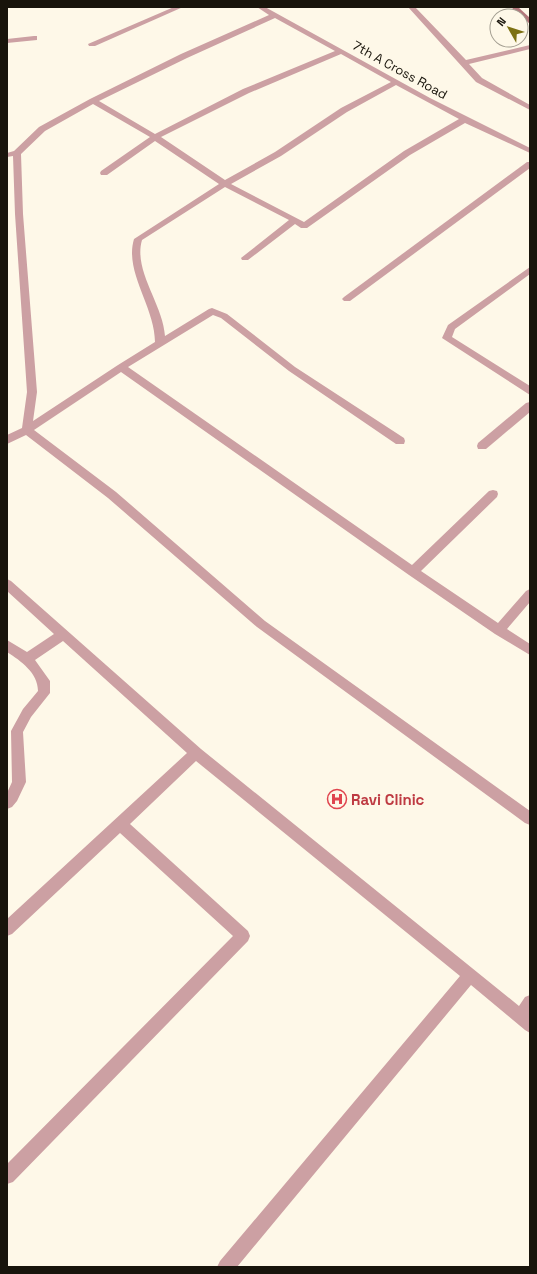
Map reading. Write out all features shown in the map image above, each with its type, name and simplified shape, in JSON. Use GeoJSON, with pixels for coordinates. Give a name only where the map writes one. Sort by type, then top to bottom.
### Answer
{"type":"FeatureCollection","features":[{"type":"Feature","properties":{"kind":"street"},"geometry":{"type":"LineString","coordinates":[[92,44],[180,7]]}},
{"type":"Feature","properties":{"kind":"street","name":"7th A Cross Road"},"geometry":{"type":"LineString","coordinates":[[260,7],[342,51],[464,120],[530,151]]}},
{"type":"Feature","properties":{"kind":"street"},"geometry":{"type":"LineString","coordinates":[[412,7],[479,80],[530,108]]}},
{"type":"Feature","properties":{"kind":"street"},"geometry":{"type":"LineString","coordinates":[[514,7],[530,22]]}},
{"type":"Feature","properties":{"kind":"street"},"geometry":{"type":"LineString","coordinates":[[27,430],[32,392],[19,214],[12,154],[42,129],[93,101],[184,56],[275,15]]}},
{"type":"Feature","properties":{"kind":"street"},"geometry":{"type":"LineString","coordinates":[[7,41],[34,38]]}},
{"type":"Feature","properties":{"kind":"street"},"geometry":{"type":"LineString","coordinates":[[464,63],[530,47]]}},
{"type":"Feature","properties":{"kind":"street"},"geometry":{"type":"LineString","coordinates":[[104,173],[155,137],[246,91],[342,51]]}},
{"type":"Feature","properties":{"kind":"street"},"geometry":{"type":"LineString","coordinates":[[160,342],[159,326],[136,258],[136,244],[138,239],[225,184],[278,154],[344,110],[397,82]]}},
{"type":"Feature","properties":{"kind":"street"},"geometry":{"type":"LineString","coordinates":[[93,101],[155,137],[225,184],[304,226],[406,153],[464,120]]}},
{"type":"Feature","properties":{"kind":"street"},"geometry":{"type":"LineString","coordinates":[[346,299],[530,164]]}},
{"type":"Feature","properties":{"kind":"street"},"geometry":{"type":"LineString","coordinates":[[245,258],[295,220]]}},
{"type":"Feature","properties":{"kind":"street"},"geometry":{"type":"LineString","coordinates":[[530,270],[451,327],[447,338],[530,390]]}},
{"type":"Feature","properties":{"kind":"street"},"geometry":{"type":"LineString","coordinates":[[7,440],[27,430],[77,398],[121,367],[212,311],[224,316],[292,369],[400,440]]}},
{"type":"Feature","properties":{"kind":"street"},"geometry":{"type":"LineString","coordinates":[[121,367],[413,572],[530,650]]}},
{"type":"Feature","properties":{"kind":"street"},"geometry":{"type":"LineString","coordinates":[[482,446],[530,406]]}},
{"type":"Feature","properties":{"kind":"street"},"geometry":{"type":"LineString","coordinates":[[27,430],[112,495],[260,624],[530,818]]}},
{"type":"Feature","properties":{"kind":"street"},"geometry":{"type":"LineString","coordinates":[[413,572],[493,494]]}},
{"type":"Feature","properties":{"kind":"street"},"geometry":{"type":"LineString","coordinates":[[7,584],[62,635],[196,753],[525,1021],[530,1002]]}},
{"type":"Feature","properties":{"kind":"street"},"geometry":{"type":"LineString","coordinates":[[499,630],[530,594]]}},
{"type":"Feature","properties":{"kind":"street"},"geometry":{"type":"LineString","coordinates":[[27,659],[62,635]]}},
{"type":"Feature","properties":{"kind":"street"},"geometry":{"type":"LineString","coordinates":[[7,645],[27,659],[44,681],[44,693],[27,713],[17,731],[19,782],[12,797],[7,803]]}},
{"type":"Feature","properties":{"kind":"street"},"geometry":{"type":"LineString","coordinates":[[7,929],[196,753]]}},
{"type":"Feature","properties":{"kind":"street"},"geometry":{"type":"LineString","coordinates":[[7,1176],[244,936],[120,824]]}},
{"type":"Feature","properties":{"kind":"street"},"geometry":{"type":"LineString","coordinates":[[226,1267],[470,975]]}},
{"type":"Feature","properties":{"kind":"place","name":"Ravi Clinic"},"geometry":{"type":"Point","coordinates":[337,799]}}]}
